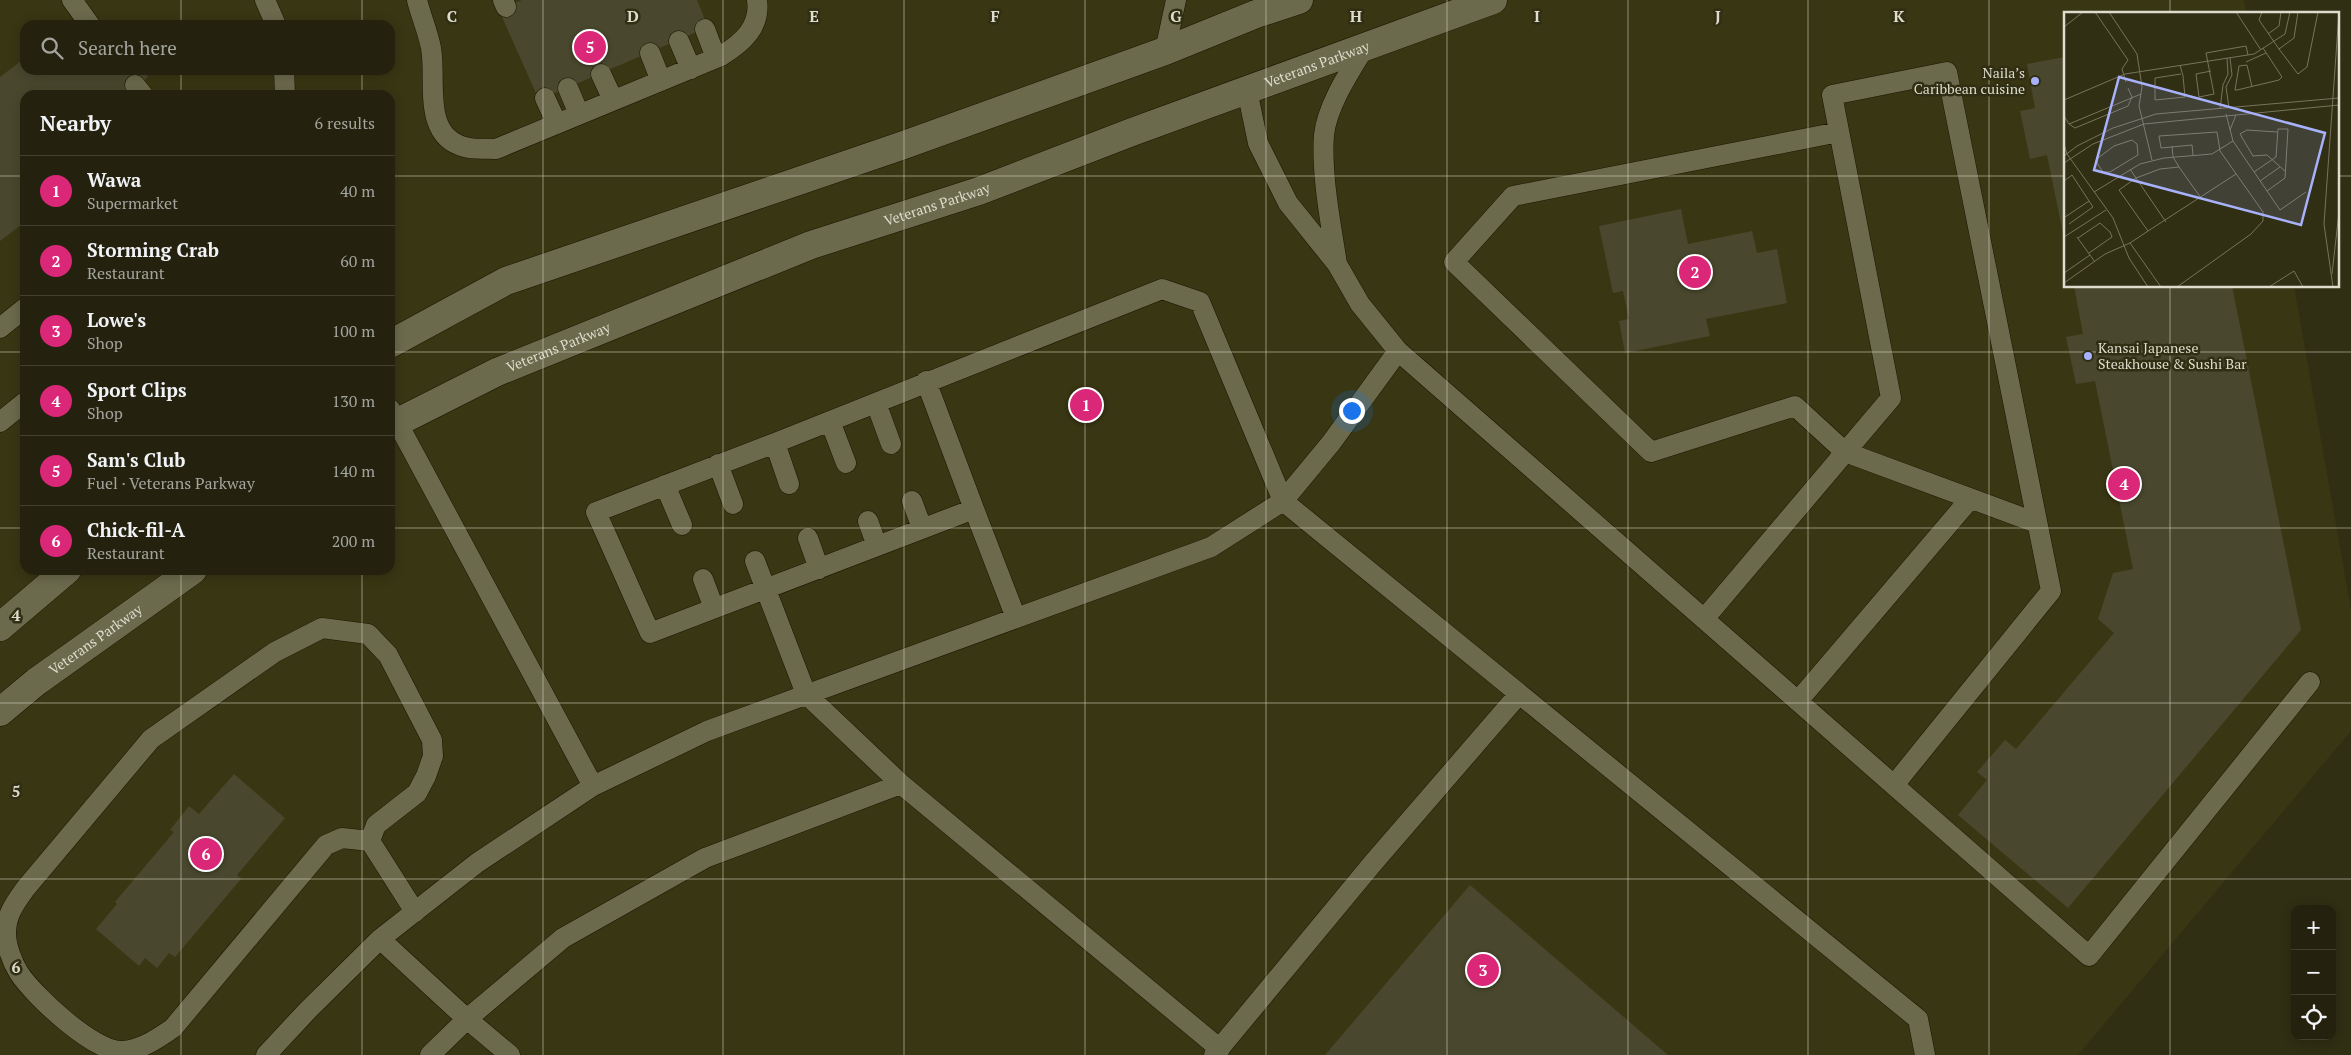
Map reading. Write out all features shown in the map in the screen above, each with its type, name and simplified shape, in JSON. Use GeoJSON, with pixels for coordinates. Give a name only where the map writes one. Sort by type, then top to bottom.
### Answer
{"type":"FeatureCollection","features":[{"type":"Feature","properties":{"kind":"main road"},"geometry":{"type":"LineString","coordinates":[[395,341],[506,280],[901,146],[1165,51],[1252,7],[1299,0]]}},
{"type":"Feature","properties":{"kind":"main road","name":"Veterans Parkway"},"geometry":{"type":"LineString","coordinates":[[395,418],[497,372],[802,249],[979,191],[1366,45],[1493,0]]}},
{"type":"Feature","properties":{"kind":"main road"},"geometry":{"type":"LineString","coordinates":[[0,627],[61,575]]}},
{"type":"Feature","properties":{"kind":"main road","name":"Veterans Parkway"},"geometry":{"type":"LineString","coordinates":[[0,712],[36,682],[186,575]]}},
{"type":"Feature","properties":{"kind":"lane"},"geometry":{"type":"LineString","coordinates":[[72,0],[86,20]]}},
{"type":"Feature","properties":{"kind":"lane"},"geometry":{"type":"LineString","coordinates":[[265,0],[274,20]]}},
{"type":"Feature","properties":{"kind":"lane"},"geometry":{"type":"LineString","coordinates":[[417,0],[431,49],[432,101],[440,128],[452,142],[465,148],[496,149],[716,58],[742,42],[756,23],[757,0]]}},
{"type":"Feature","properties":{"kind":"lane"},"geometry":{"type":"LineString","coordinates":[[1165,51],[1176,0]]}},
{"type":"Feature","properties":{"kind":"lane"},"geometry":{"type":"LineString","coordinates":[[704,29],[716,58]]}},
{"type":"Feature","properties":{"kind":"lane"},"geometry":{"type":"LineString","coordinates":[[679,41],[691,68]]}},
{"type":"Feature","properties":{"kind":"lane"},"geometry":{"type":"LineString","coordinates":[[1337,264],[1327,192],[1324,133],[1339,91],[1366,45]]}},
{"type":"Feature","properties":{"kind":"lane"},"geometry":{"type":"LineString","coordinates":[[650,53],[661,81]]}},
{"type":"Feature","properties":{"kind":"lane"},"geometry":{"type":"LineString","coordinates":[[1704,619],[1891,398],[1832,95],[1947,72],[2051,591],[1894,785]]}},
{"type":"Feature","properties":{"kind":"lane"},"geometry":{"type":"LineString","coordinates":[[601,74],[613,100]]}},
{"type":"Feature","properties":{"kind":"lane"},"geometry":{"type":"LineString","coordinates":[[284,75],[285,90]]}},
{"type":"Feature","properties":{"kind":"lane"},"geometry":{"type":"LineString","coordinates":[[568,88],[579,114]]}},
{"type":"Feature","properties":{"kind":"lane"},"geometry":{"type":"LineString","coordinates":[[1247,90],[1258,144],[1288,203],[1337,264],[1360,304],[1398,351],[2089,956],[2310,682]]}},
{"type":"Feature","properties":{"kind":"lane"},"geometry":{"type":"LineString","coordinates":[[546,98],[557,124]]}},
{"type":"Feature","properties":{"kind":"lane"},"geometry":{"type":"LineString","coordinates":[[1839,132],[1513,196],[1454,262],[1651,452],[1795,406],[1845,452],[2037,523]]}},
{"type":"Feature","properties":{"kind":"lane"},"geometry":{"type":"LineString","coordinates":[[974,509],[650,633],[596,512],[718,464],[775,444],[1162,288],[1200,302],[1283,501],[1918,1019],[1925,1055]]}},
{"type":"Feature","properties":{"kind":"lane"},"geometry":{"type":"LineString","coordinates":[[0,328],[20,312]]}},
{"type":"Feature","properties":{"kind":"lane"},"geometry":{"type":"LineString","coordinates":[[266,1055],[308,1010],[380,939],[477,863],[593,786],[707,731],[1211,547],[1283,501],[1331,443],[1398,351]]}},
{"type":"Feature","properties":{"kind":"lane"},"geometry":{"type":"LineString","coordinates":[[926,382],[1016,618]]}},
{"type":"Feature","properties":{"kind":"lane"},"geometry":{"type":"LineString","coordinates":[[876,403],[891,444]]}},
{"type":"Feature","properties":{"kind":"lane"},"geometry":{"type":"LineString","coordinates":[[0,422],[20,406]]}},
{"type":"Feature","properties":{"kind":"lane"},"geometry":{"type":"LineString","coordinates":[[830,421],[846,463]]}},
{"type":"Feature","properties":{"kind":"lane"},"geometry":{"type":"LineString","coordinates":[[395,423],[593,786]]}},
{"type":"Feature","properties":{"kind":"lane"},"geometry":{"type":"LineString","coordinates":[[775,444],[789,484]]}},
{"type":"Feature","properties":{"kind":"lane"},"geometry":{"type":"LineString","coordinates":[[718,464],[733,504]]}},
{"type":"Feature","properties":{"kind":"lane"},"geometry":{"type":"LineString","coordinates":[[666,485],[682,525]]}},
{"type":"Feature","properties":{"kind":"lane"},"geometry":{"type":"LineString","coordinates":[[1798,701],[1970,499]]}},
{"type":"Feature","properties":{"kind":"lane"},"geometry":{"type":"LineString","coordinates":[[912,501],[922,528]]}},
{"type":"Feature","properties":{"kind":"lane"},"geometry":{"type":"LineString","coordinates":[[868,521],[878,546]]}},
{"type":"Feature","properties":{"kind":"lane"},"geometry":{"type":"LineString","coordinates":[[808,538],[819,569]]}},
{"type":"Feature","properties":{"kind":"lane"},"geometry":{"type":"LineString","coordinates":[[755,561],[806,694],[901,784],[1217,1052],[1373,863],[1519,694]]}},
{"type":"Feature","properties":{"kind":"lane"},"geometry":{"type":"LineString","coordinates":[[703,579],[714,608]]}},
{"type":"Feature","properties":{"kind":"lane"},"geometry":{"type":"LineString","coordinates":[[322,628],[368,634],[388,655],[432,740],[433,756],[426,776],[417,793],[376,824],[370,841],[342,838],[326,846],[173,1028],[147,1045],[122,1052],[110,1052],[68,1024],[18,972],[9,952],[6,934],[9,911],[25,889],[151,739],[275,652],[322,628]]}},
{"type":"Feature","properties":{"kind":"lane"},"geometry":{"type":"LineString","coordinates":[[430,1055],[467,1019],[564,938],[705,858],[901,784]]}},
{"type":"Feature","properties":{"kind":"lane"},"geometry":{"type":"LineString","coordinates":[[370,841],[415,912]]}},
{"type":"Feature","properties":{"kind":"lane"},"geometry":{"type":"LineString","coordinates":[[380,939],[467,1019],[510,1055]]}},
{"type":"Feature","properties":{"kind":"shaded area"},"geometry":{"type":"Polygon","coordinates":[[[0,0],[2244,0],[2247,12],[2064,12],[2064,288],[2294,288],[2351,610],[2351,731],[2078,1055],[0,1055],[0,0]]]}},
{"type":"Feature","properties":{"kind":"building"},"geometry":{"type":"Polygon","coordinates":[[[522,0],[697,0],[708,27],[539,100],[499,10],[522,0]]]}},
{"type":"Feature","properties":{"kind":"building"},"geometry":{"type":"Polygon","coordinates":[[[2064,57],[2064,238],[2047,155],[2030,159],[2020,111],[2035,108],[2027,64],[2064,57]]]}},
{"type":"Feature","properties":{"kind":"building"},"geometry":{"type":"Polygon","coordinates":[[[20,62],[20,75],[147,75],[148,77],[132,90],[20,90],[20,226],[0,241],[0,77],[20,62]]]}},
{"type":"Feature","properties":{"kind":"building"},"geometry":{"type":"Polygon","coordinates":[[[1681,209],[1688,244],[1752,231],[1757,253],[1777,249],[1787,303],[1706,319],[1710,336],[1625,353],[1619,321],[1629,319],[1623,291],[1613,293],[1599,226],[1681,209]]]}},
{"type":"Feature","properties":{"kind":"building"},"geometry":{"type":"Polygon","coordinates":[[[2074,288],[2232,288],[2301,630],[2068,908],[1958,815],[1987,780],[1977,772],[2005,740],[2016,749],[2114,633],[2098,619],[2113,573],[2133,569],[2095,381],[2076,384],[2066,337],[2083,334],[2074,288]]]}},
{"type":"Feature","properties":{"kind":"building"},"geometry":{"type":"Polygon","coordinates":[[[234,774],[285,818],[237,875],[241,879],[175,957],[169,953],[157,968],[145,958],[139,966],[96,929],[117,904],[115,902],[174,832],[170,830],[189,806],[199,814],[234,774]]]}},
{"type":"Feature","properties":{"kind":"building"},"geometry":{"type":"Polygon","coordinates":[[[1470,885],[1668,1055],[1325,1055],[1470,885]]]}},
{"type":"Feature","properties":{"kind":"place","name":"Sam's Club"},"geometry":{"type":"Point","coordinates":[590,47]}},
{"type":"Feature","properties":{"kind":"place","name":"Naila’s Caribbean cuisine"},"geometry":{"type":"Point","coordinates":[2035,81]}},
{"type":"Feature","properties":{"kind":"place","name":"Storming Crab"},"geometry":{"type":"Point","coordinates":[1695,272]}},
{"type":"Feature","properties":{"kind":"place","name":"Kansai Japanese Steakhouse & Sushi Bar"},"geometry":{"type":"Point","coordinates":[2088,356]}},
{"type":"Feature","properties":{"kind":"place","name":"Wawa"},"geometry":{"type":"Point","coordinates":[1086,405]}},
{"type":"Feature","properties":{"kind":"place","name":"Sport Clips"},"geometry":{"type":"Point","coordinates":[2124,484]}},
{"type":"Feature","properties":{"kind":"place","name":"Chick-fil-A"},"geometry":{"type":"Point","coordinates":[206,854]}},
{"type":"Feature","properties":{"kind":"place","name":"Lowe's"},"geometry":{"type":"Point","coordinates":[1483,970]}}]}
